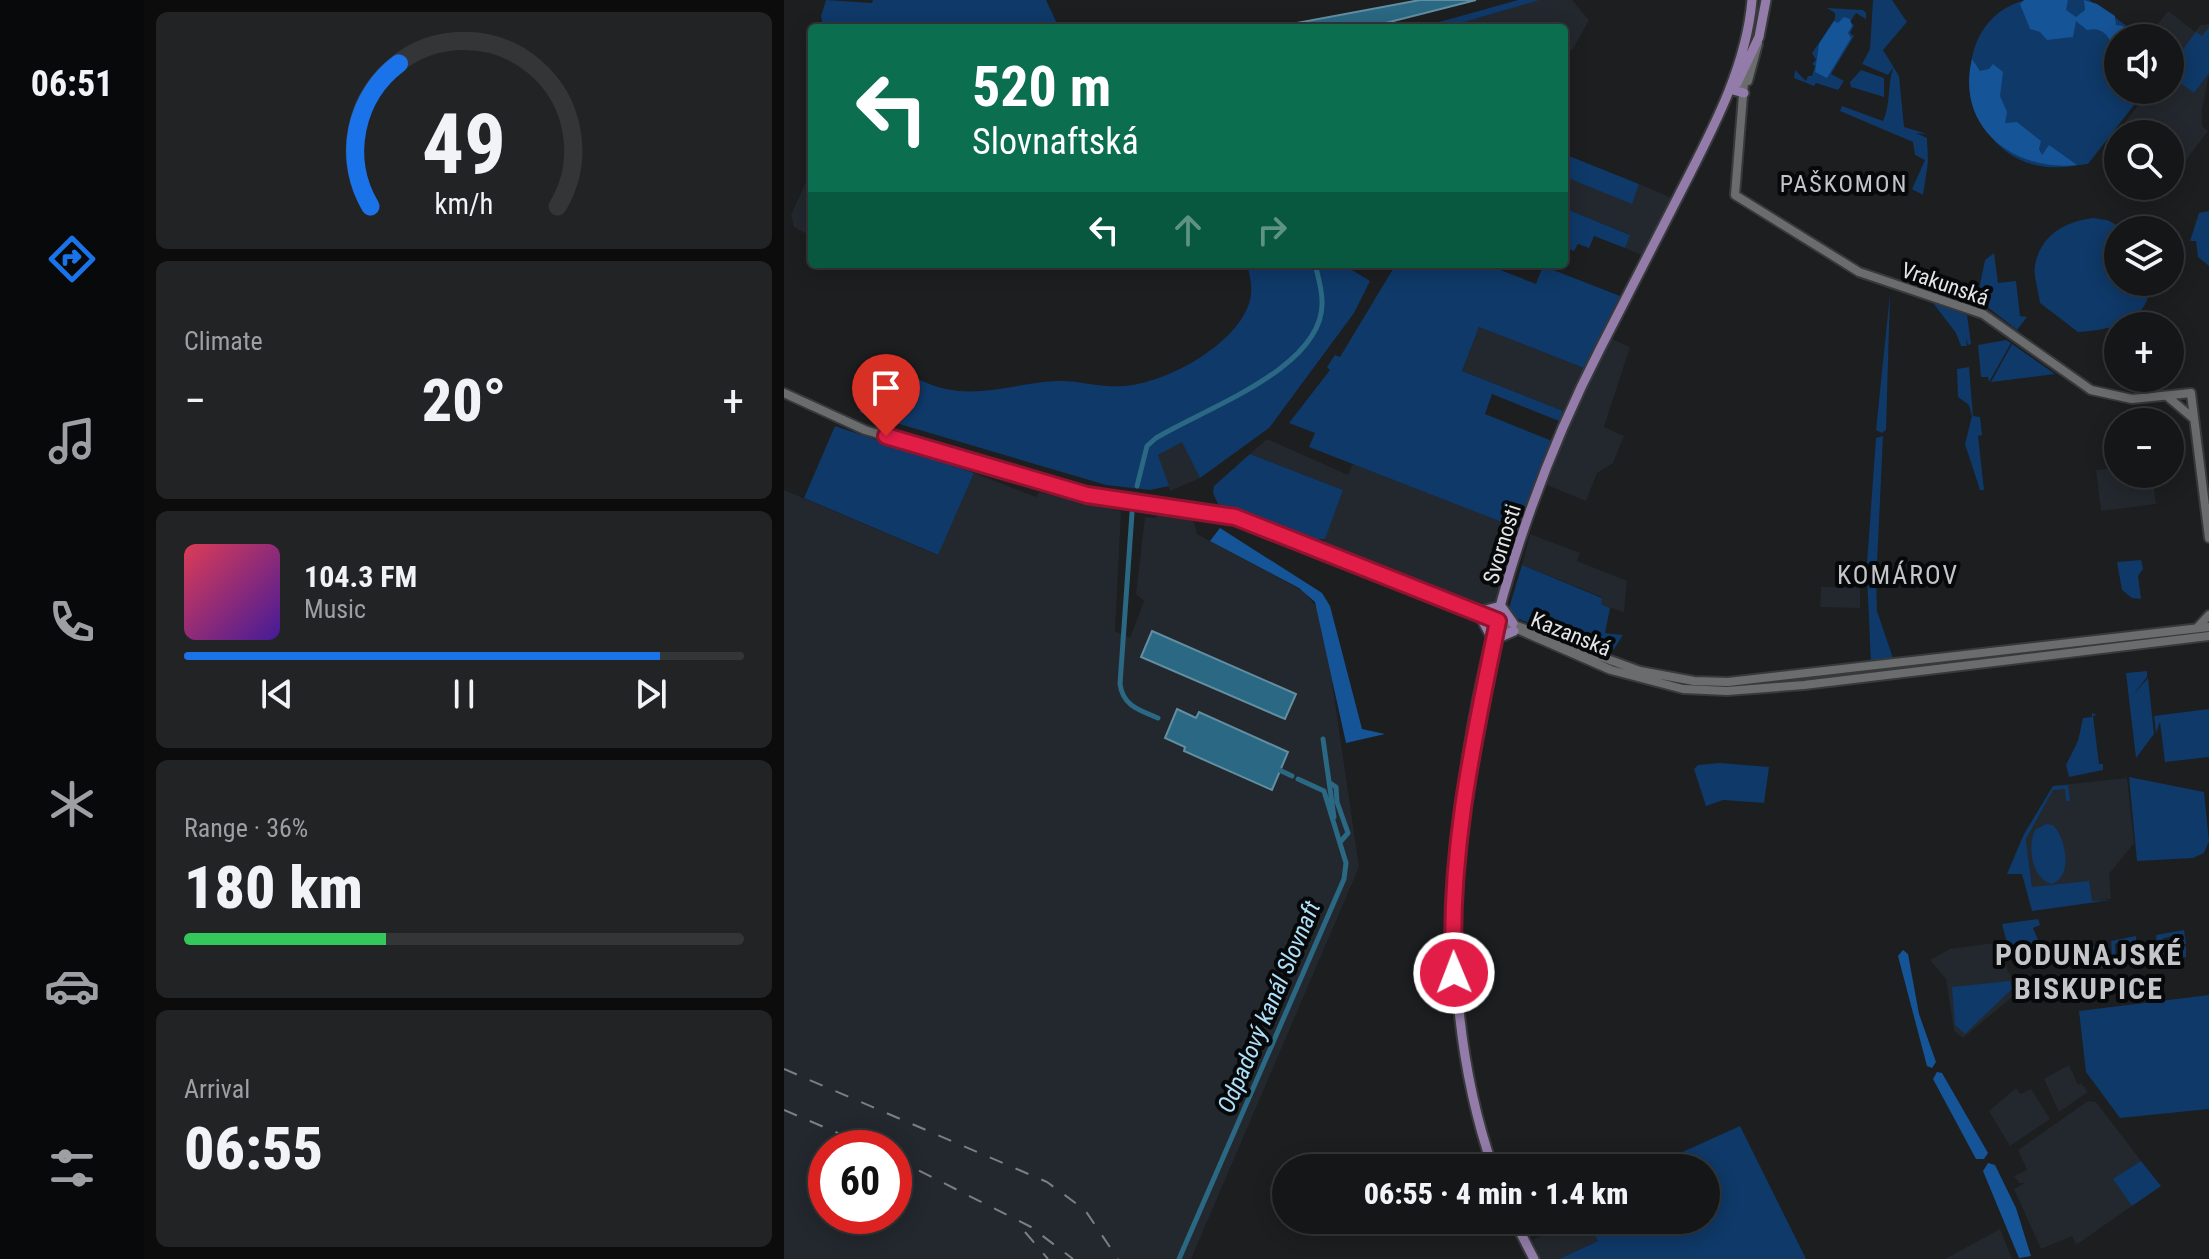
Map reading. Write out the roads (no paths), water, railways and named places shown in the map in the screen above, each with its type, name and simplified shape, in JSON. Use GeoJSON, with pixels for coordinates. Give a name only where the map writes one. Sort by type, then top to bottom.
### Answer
{"type":"FeatureCollection","features":[{"type":"Feature","properties":{"kind":"main road","name":"Svornosti"},"geometry":{"type":"LineString","coordinates":[[1721,108],[1749,27],[1752,0]]}},
{"type":"Feature","properties":{"kind":"main road","name":"Svornosti"},"geometry":{"type":"LineString","coordinates":[[1489,1154],[1474,1106],[1461,1042],[1453,924],[1469,757],[1501,606],[1530,513],[1570,412],[1759,37],[1766,0]]}},
{"type":"Feature","properties":{"kind":"main road"},"geometry":{"type":"LineString","coordinates":[[1744,93],[1749,27]]}},
{"type":"Feature","properties":{"kind":"main road"},"geometry":{"type":"LineString","coordinates":[[1744,93],[1759,37]]}},
{"type":"Feature","properties":{"kind":"main road"},"geometry":{"type":"LineString","coordinates":[[1733,90],[1744,93]]}},
{"type":"Feature","properties":{"kind":"main road","name":"Vrakunská"},"geometry":{"type":"LineString","coordinates":[[1744,93],[1735,195],[1859,272],[1983,314],[2087,388],[2132,399],[2191,393],[2195,421]]}},
{"type":"Feature","properties":{"kind":"main road","name":"Kazanská"},"geometry":{"type":"LineString","coordinates":[[784,393],[865,430],[1068,490],[1235,517],[1478,612],[1633,677],[1677,688],[1710,691],[1804,685],[2209,636]]}},
{"type":"Feature","properties":{"kind":"main road"},"geometry":{"type":"LineString","coordinates":[[2167,397],[2182,406],[2195,421],[2209,538]]}},
{"type":"Feature","properties":{"kind":"main road"},"geometry":{"type":"LineString","coordinates":[[1501,606],[1513,627],[1493,640],[1478,612],[1501,606]]}},
{"type":"Feature","properties":{"kind":"main road"},"geometry":{"type":"LineString","coordinates":[[2196,629],[2209,615]]}},
{"type":"Feature","properties":{"kind":"main road","name":"Kazanská"},"geometry":{"type":"LineString","coordinates":[[1513,627],[1640,671],[1694,681],[1728,682],[2209,627]]}},
{"type":"Feature","properties":{"kind":"main road"},"geometry":{"type":"LineString","coordinates":[[1521,1234],[1534,1259]]}},
{"type":"Feature","properties":{"kind":"waterway","name":"Odpadový kanál Slovnaft"},"geometry":{"type":"LineString","coordinates":[[1137,486],[1147,446],[1156,438],[1258,384],[1304,347],[1318,325],[1322,301],[1316,268]]}},
{"type":"Feature","properties":{"kind":"waterway","name":"Odpadový kanál Slovnaft"},"geometry":{"type":"LineString","coordinates":[[1132,513],[1120,684],[1128,702],[1158,718]]}},
{"type":"Feature","properties":{"kind":"waterway"},"geometry":{"type":"LineString","coordinates":[[1323,739],[1334,817]]}},
{"type":"Feature","properties":{"kind":"waterway","name":"Odpadový kanál Slovnaft"},"geometry":{"type":"LineString","coordinates":[[1275,768],[1292,776]]}},
{"type":"Feature","properties":{"kind":"waterway","name":"Odpadový kanál Slovnaft"},"geometry":{"type":"LineString","coordinates":[[1179,1259],[1344,879],[1346,863],[1324,791],[1298,779]]}},
{"type":"Feature","properties":{"kind":"waterway"},"geometry":{"type":"LineString","coordinates":[[1330,783],[1336,787],[1337,802],[1348,833],[1341,841]]}},
{"type":"Feature","properties":{"kind":"railway"},"geometry":{"type":"LineString","coordinates":[[784,1069],[1047,1182],[1085,1210],[1118,1259]]}},
{"type":"Feature","properties":{"kind":"railway"},"geometry":{"type":"LineString","coordinates":[[784,1110],[831,1130]]}},
{"type":"Feature","properties":{"kind":"railway"},"geometry":{"type":"LineString","coordinates":[[912,1167],[1031,1227],[1073,1259]]}},
{"type":"Feature","properties":{"kind":"railway"},"geometry":{"type":"LineString","coordinates":[[1025,1232],[1048,1259]]}},
{"type":"Feature","properties":{"kind":"district","name":"PAŠKOMON"},"geometry":{"type":"Point","coordinates":[1844,184]}},
{"type":"Feature","properties":{"kind":"district","name":"KOMÁROV"},"geometry":{"type":"Point","coordinates":[1898,575]}},
{"type":"Feature","properties":{"kind":"district","name":"PODUNAJSKÉ BISKUPICE"},"geometry":{"type":"Point","coordinates":[2089,971]}}]}
